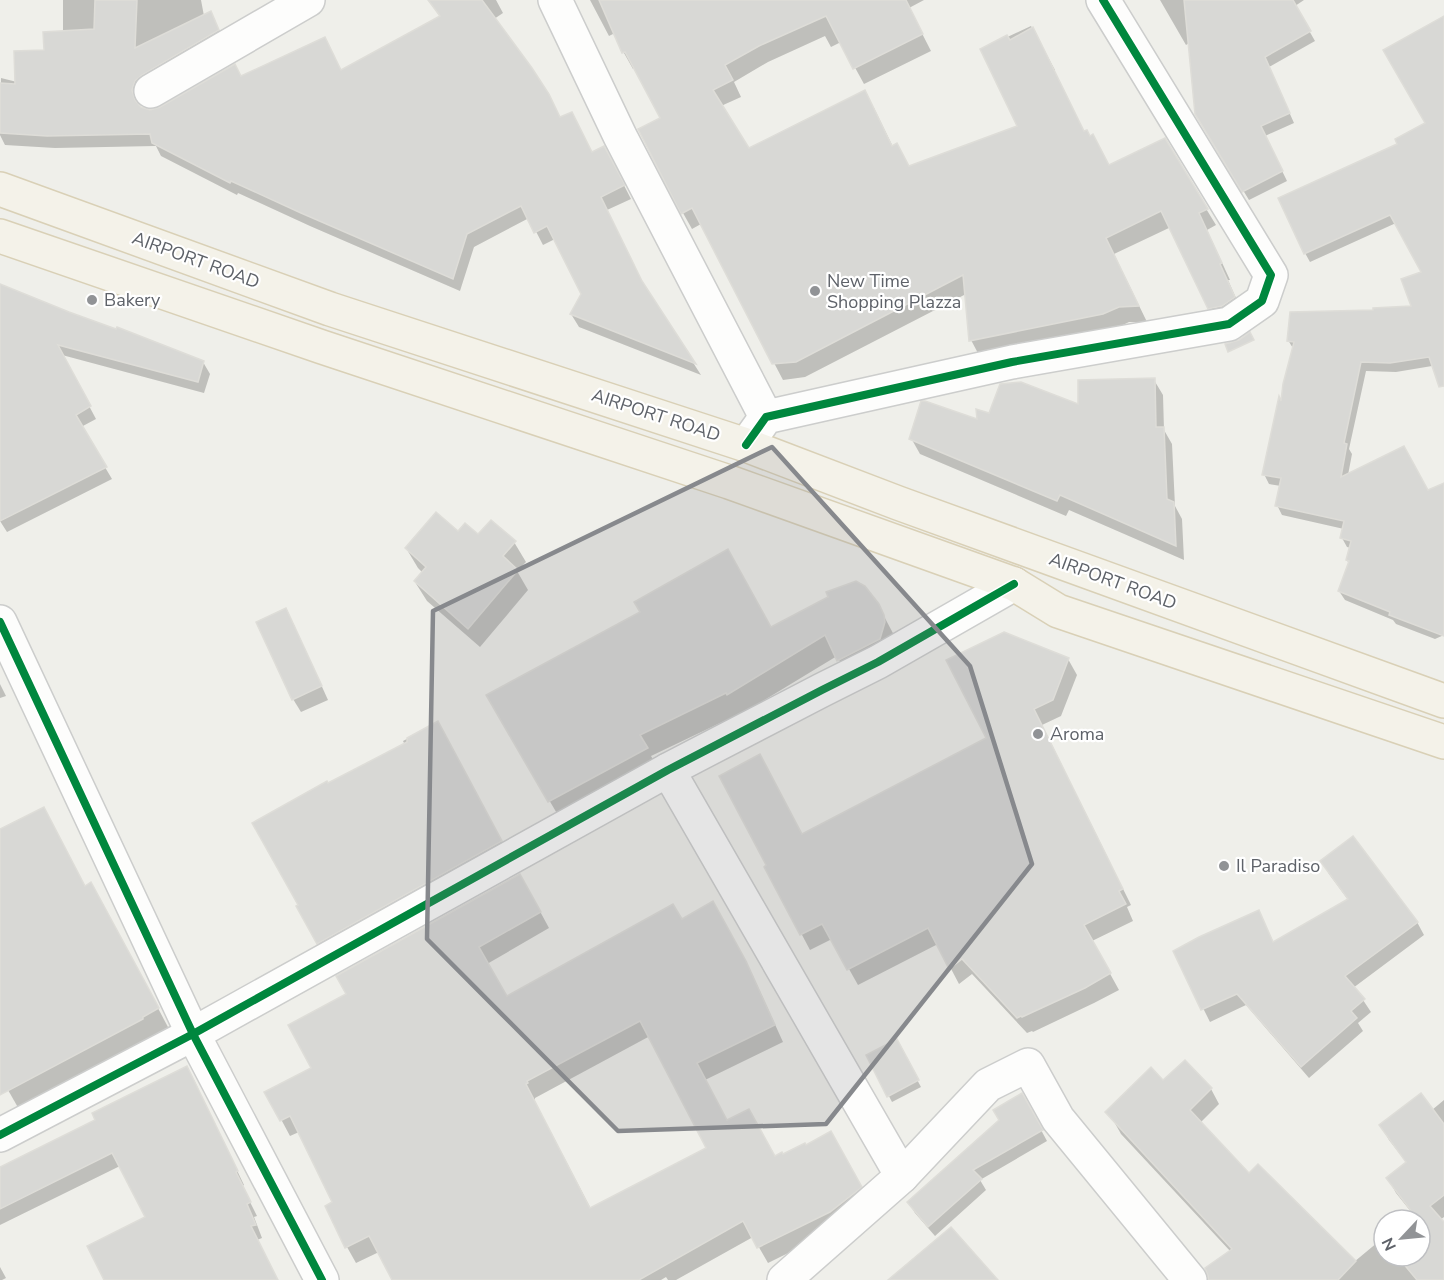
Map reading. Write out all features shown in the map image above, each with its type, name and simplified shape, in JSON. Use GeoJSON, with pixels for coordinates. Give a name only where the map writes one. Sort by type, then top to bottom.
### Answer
{"type":"FeatureCollection","features":[{"type":"Feature","properties":{"kind":"main road","name":"AIRPORT ROAD"},"geometry":{"type":"LineString","coordinates":[[0,189],[330,309],[746,445],[898,504],[1444,700]]}},
{"type":"Feature","properties":{"kind":"main road"},"geometry":{"type":"LineString","coordinates":[[0,236],[322,347],[718,479],[1014,584],[1058,611],[1444,742]]}},
{"type":"Feature","properties":{"kind":"street"},"geometry":{"type":"LineString","coordinates":[[150,91],[308,0]]}},
{"type":"Feature","properties":{"kind":"street"},"geometry":{"type":"LineString","coordinates":[[555,0],[620,136],[766,417]]}},
{"type":"Feature","properties":{"kind":"street"},"geometry":{"type":"LineString","coordinates":[[746,445],[766,417],[1012,362],[1229,324],[1262,301],[1271,275],[1103,0]]}},
{"type":"Feature","properties":{"kind":"street"},"geometry":{"type":"LineString","coordinates":[[0,1135],[193,1034],[668,770],[878,662],[1014,584]]}},
{"type":"Feature","properties":{"kind":"street"},"geometry":{"type":"LineString","coordinates":[[0,622],[193,1034],[322,1280]]}},
{"type":"Feature","properties":{"kind":"street"},"geometry":{"type":"LineString","coordinates":[[668,770],[902,1176]]}},
{"type":"Feature","properties":{"kind":"street"},"geometry":{"type":"LineString","coordinates":[[784,1280],[902,1176],[988,1085],[1028,1065],[1058,1119],[1190,1280]]}},
{"type":"Feature","properties":{"kind":"highlighted area"},"geometry":{"type":"Polygon","coordinates":[[[772,447],[970,666],[1032,864],[826,1124],[618,1131],[427,939],[433,611],[772,447]]]}},
{"type":"Feature","properties":{"kind":"building"},"geometry":{"type":"Polygon","coordinates":[[[95,0],[137,0],[135,48],[211,11],[219,30],[135,81],[132,90],[135,100],[141,107],[150,110],[160,107],[235,64],[241,76],[325,37],[341,70],[440,16],[428,0],[482,0],[532,68],[549,94],[560,117],[572,112],[592,152],[604,146],[625,185],[601,197],[642,281],[696,364],[570,314],[581,294],[547,226],[534,233],[521,206],[467,234],[453,279],[231,181],[230,183],[152,143],[150,134],[47,136],[0,133],[0,83],[15,84],[14,51],[44,50],[43,32],[94,29],[95,0]]]}},
{"type":"Feature","properties":{"kind":"building"},"geometry":{"type":"Polygon","coordinates":[[[599,0],[906,0],[923,34],[853,69],[826,16],[759,46],[725,65],[733,80],[713,90],[749,148],[865,90],[892,146],[897,143],[909,166],[1017,126],[980,49],[1007,35],[1010,40],[1033,27],[1084,131],[1087,130],[1090,136],[1093,134],[1109,165],[1165,138],[1208,209],[1199,213],[1235,297],[1222,306],[1208,309],[1161,211],[1106,238],[1139,306],[1119,307],[1103,314],[969,341],[963,275],[796,362],[772,364],[692,208],[681,214],[638,129],[660,118],[625,52],[622,53],[599,0]]]}},
{"type":"Feature","properties":{"kind":"building"},"geometry":{"type":"Polygon","coordinates":[[[1184,0],[1293,0],[1311,31],[1265,57],[1290,113],[1261,126],[1283,171],[1242,192],[1195,114],[1184,0]]]}},
{"type":"Feature","properties":{"kind":"building"},"geometry":{"type":"Polygon","coordinates":[[[1444,16],[1444,386],[1439,387],[1429,357],[1390,363],[1361,362],[1344,443],[1347,444],[1341,477],[1404,446],[1428,490],[1444,483],[1444,636],[1389,615],[1390,612],[1338,591],[1349,561],[1346,560],[1351,541],[1340,538],[1344,521],[1275,506],[1281,478],[1262,475],[1279,396],[1281,401],[1294,342],[1287,341],[1290,312],[1373,310],[1373,308],[1411,306],[1401,279],[1421,272],[1390,215],[1304,254],[1278,198],[1397,144],[1395,139],[1425,123],[1383,50],[1444,16]]]}},
{"type":"Feature","properties":{"kind":"building"},"geometry":{"type":"Polygon","coordinates":[[[0,284],[69,312],[116,329],[117,327],[204,361],[198,382],[58,345],[91,406],[76,415],[107,467],[0,521],[0,284]]]}},
{"type":"Feature","properties":{"kind":"building"},"geometry":{"type":"Polygon","coordinates":[[[1250,332],[1254,340],[1228,352],[1225,344],[1239,340],[1250,332]]]}},
{"type":"Feature","properties":{"kind":"building"},"geometry":{"type":"Polygon","coordinates":[[[1155,378],[1156,427],[1164,427],[1167,499],[1174,502],[1176,546],[1060,495],[1057,501],[909,439],[921,401],[977,419],[976,409],[989,413],[1000,384],[1021,382],[1078,404],[1078,380],[1155,378]]]}},
{"type":"Feature","properties":{"kind":"building"},"geometry":{"type":"Polygon","coordinates":[[[436,512],[458,531],[465,523],[478,534],[491,520],[516,541],[503,556],[518,570],[468,629],[414,581],[426,567],[405,548],[436,512]]]}},
{"type":"Feature","properties":{"kind":"building"},"geometry":{"type":"Polygon","coordinates":[[[728,549],[771,627],[828,597],[826,592],[856,581],[865,586],[879,604],[884,615],[885,622],[880,639],[837,661],[825,635],[727,695],[726,693],[640,735],[648,748],[548,802],[486,695],[640,612],[634,602],[728,549]]]}},
{"type":"Feature","properties":{"kind":"building"},"geometry":{"type":"Polygon","coordinates":[[[286,608],[322,686],[292,700],[256,622],[286,608]]]}},
{"type":"Feature","properties":{"kind":"building"},"geometry":{"type":"Polygon","coordinates":[[[1004,632],[1069,658],[1053,700],[1034,709],[1123,889],[1119,891],[1126,904],[1084,925],[1111,973],[1085,988],[1017,1018],[962,959],[949,969],[928,928],[847,970],[822,924],[800,935],[719,776],[760,754],[802,834],[986,738],[946,660],[1004,632]]]}},
{"type":"Feature","properties":{"kind":"building"},"geometry":{"type":"Polygon","coordinates":[[[438,721],[502,841],[317,944],[252,823],[327,781],[328,783],[407,742],[407,738],[438,721]]]}},
{"type":"Feature","properties":{"kind":"building"},"geometry":{"type":"Polygon","coordinates":[[[44,807],[85,886],[91,882],[159,1008],[143,1019],[0,1095],[0,829],[44,807]]]}},
{"type":"Feature","properties":{"kind":"building"},"geometry":{"type":"Polygon","coordinates":[[[1353,836],[1418,922],[1345,976],[1365,999],[1351,1011],[1357,1018],[1301,1067],[1237,994],[1201,1010],[1173,951],[1259,910],[1273,942],[1348,899],[1320,861],[1353,836]]]}},
{"type":"Feature","properties":{"kind":"building"},"geometry":{"type":"Polygon","coordinates":[[[520,874],[541,912],[479,947],[507,996],[673,904],[682,919],[713,901],[746,961],[775,1025],[697,1063],[727,1120],[749,1109],[775,1156],[805,1143],[806,1145],[831,1131],[862,1187],[830,1212],[757,1248],[743,1221],[639,1280],[392,1280],[369,1236],[345,1248],[325,1206],[332,1202],[290,1116],[280,1121],[264,1092],[311,1068],[288,1025],[346,994],[336,976],[520,874]],[[640,1021],[527,1081],[526,1084],[590,1208],[706,1148],[640,1021]]]}},
{"type":"Feature","properties":{"kind":"building"},"geometry":{"type":"Polygon","coordinates":[[[897,1039],[919,1080],[887,1097],[866,1055],[897,1039]]]}},
{"type":"Feature","properties":{"kind":"building"},"geometry":{"type":"Polygon","coordinates":[[[1185,1060],[1212,1088],[1190,1110],[1249,1173],[1258,1164],[1356,1261],[1338,1280],[1208,1280],[1205,1268],[1232,1249],[1105,1112],[1151,1067],[1163,1080],[1185,1060]]]}},
{"type":"Feature","properties":{"kind":"building"},"geometry":{"type":"Polygon","coordinates":[[[187,1066],[238,1171],[236,1172],[251,1202],[247,1204],[256,1225],[251,1226],[278,1280],[104,1280],[87,1246],[145,1217],[112,1153],[0,1209],[0,1167],[95,1120],[92,1113],[187,1066]]]}},
{"type":"Feature","properties":{"kind":"building"},"geometry":{"type":"Polygon","coordinates":[[[1022,1093],[1043,1130],[973,1170],[982,1179],[928,1227],[907,1202],[999,1120],[993,1110],[1022,1093]]]}},
{"type":"Feature","properties":{"kind":"building"},"geometry":{"type":"Polygon","coordinates":[[[1421,1093],[1444,1124],[1444,1195],[1430,1206],[1432,1208],[1409,1208],[1386,1178],[1406,1162],[1379,1125],[1421,1093]]]}},
{"type":"Feature","properties":{"kind":"building"},"geometry":{"type":"Polygon","coordinates":[[[1432,1208],[1444,1222],[1444,1280],[1417,1280],[1407,1268],[1432,1268],[1432,1208]]]}},
{"type":"Feature","properties":{"kind":"building"},"geometry":{"type":"Polygon","coordinates":[[[951,1227],[998,1280],[888,1280],[951,1227]]]}},
{"type":"Feature","properties":{"kind":"cycle path"},"geometry":{"type":"LineString","coordinates":[[746,445],[766,417],[1012,362],[1229,324],[1262,301],[1271,275],[1103,0]]}},
{"type":"Feature","properties":{"kind":"cycle path"},"geometry":{"type":"LineString","coordinates":[[0,1135],[193,1034],[668,770],[878,662],[1014,584]]}},
{"type":"Feature","properties":{"kind":"cycle path"},"geometry":{"type":"LineString","coordinates":[[0,622],[193,1034],[322,1280]]}},
{"type":"Feature","properties":{"kind":"place","name":"New Time Shopping Plazza"},"geometry":{"type":"Point","coordinates":[815,291]}},
{"type":"Feature","properties":{"kind":"place","name":"Bakery"},"geometry":{"type":"Point","coordinates":[92,300]}},
{"type":"Feature","properties":{"kind":"place","name":"Aroma"},"geometry":{"type":"Point","coordinates":[1038,734]}},
{"type":"Feature","properties":{"kind":"place","name":"Il Paradiso"},"geometry":{"type":"Point","coordinates":[1224,866]}}]}
